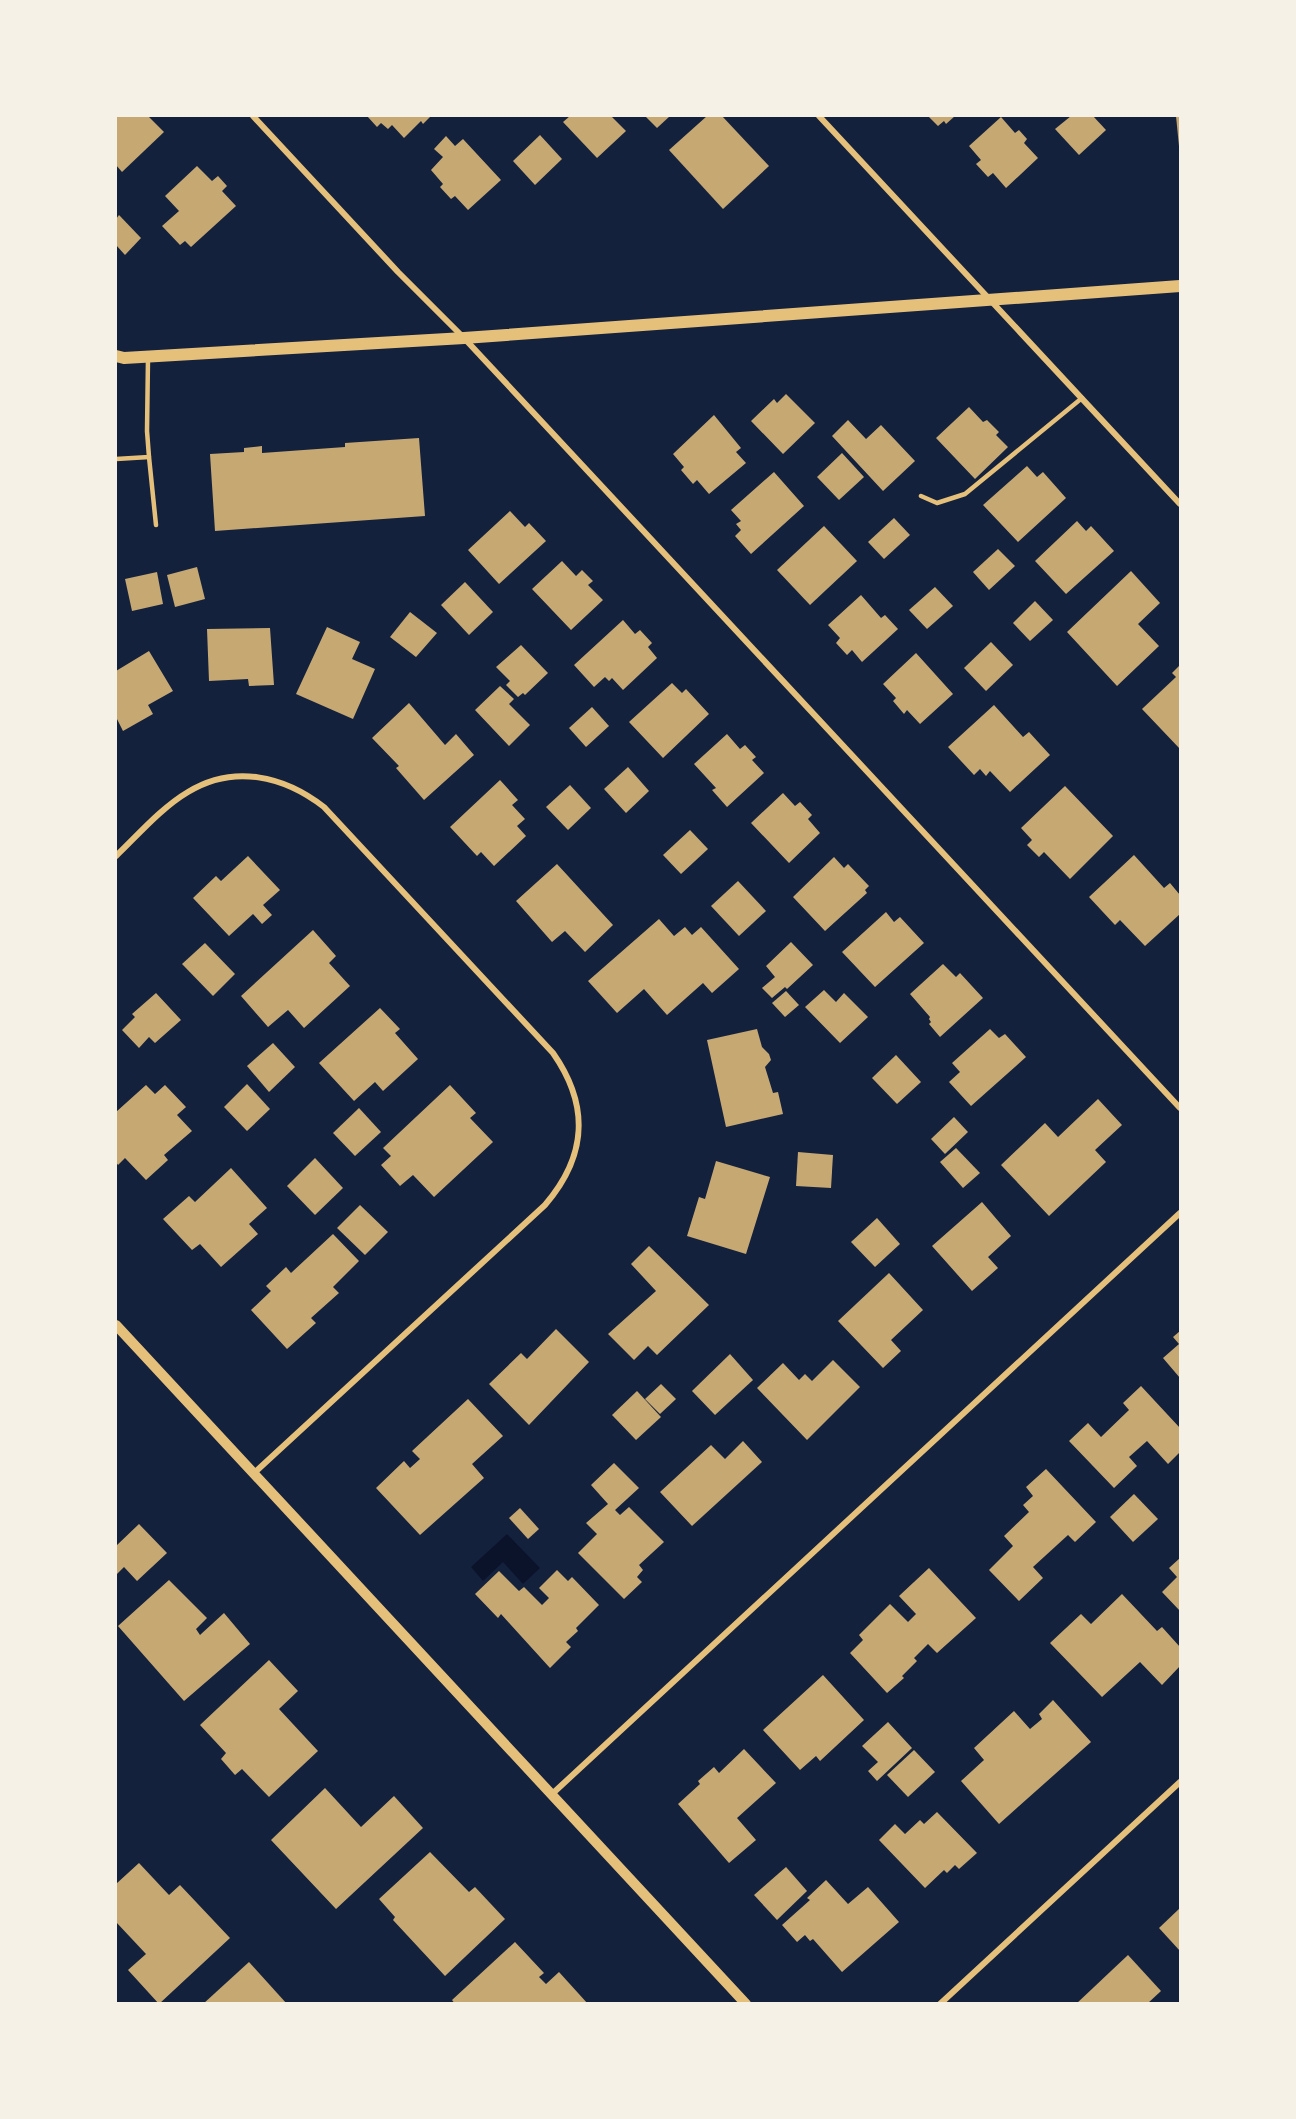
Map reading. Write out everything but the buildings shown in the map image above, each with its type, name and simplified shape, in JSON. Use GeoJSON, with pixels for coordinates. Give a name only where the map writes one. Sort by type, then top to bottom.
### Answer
{"type":"FeatureCollection","features":[{"type":"Feature","properties":{"kind":"main road"},"geometry":{"type":"LineString","coordinates":[[118,359],[464,338],[1180,286]]}},
{"type":"Feature","properties":{"kind":"street"},"geometry":{"type":"LineString","coordinates":[[253,116],[398,272],[464,338],[1180,1108]]}},
{"type":"Feature","properties":{"kind":"street"},"geometry":{"type":"LineString","coordinates":[[819,116],[1180,504]]}},
{"type":"Feature","properties":{"kind":"street"},"geometry":{"type":"LineString","coordinates":[[116,856],[170,805],[207,782],[229,777],[251,776],[291,785],[309,795],[332,816],[553,1053],[573,1088],[578,1109],[579,1129],[576,1150],[569,1170],[552,1197],[254,1474]]}},
{"type":"Feature","properties":{"kind":"street"},"geometry":{"type":"LineString","coordinates":[[551,1795],[1180,1213]]}},
{"type":"Feature","properties":{"kind":"street"},"geometry":{"type":"LineString","coordinates":[[116,1325],[746,2004]]}},
{"type":"Feature","properties":{"kind":"street"},"geometry":{"type":"LineString","coordinates":[[940,2004],[1180,1782]]}},
{"type":"Feature","properties":{"kind":"lane"},"geometry":{"type":"LineString","coordinates":[[148,357],[147,431],[156,525]]}},
{"type":"Feature","properties":{"kind":"lane"},"geometry":{"type":"LineString","coordinates":[[921,496],[937,503],[965,494],[1082,398]]}},
{"type":"Feature","properties":{"kind":"lane"},"geometry":{"type":"LineString","coordinates":[[116,459],[149,457]]}},
{"type":"Feature","properties":{"kind":"water"},"geometry":{"type":"Polygon","coordinates":[[[507,1534],[540,1568],[523,1584],[503,1562],[483,1581],[471,1567],[507,1534]]]}}]}
